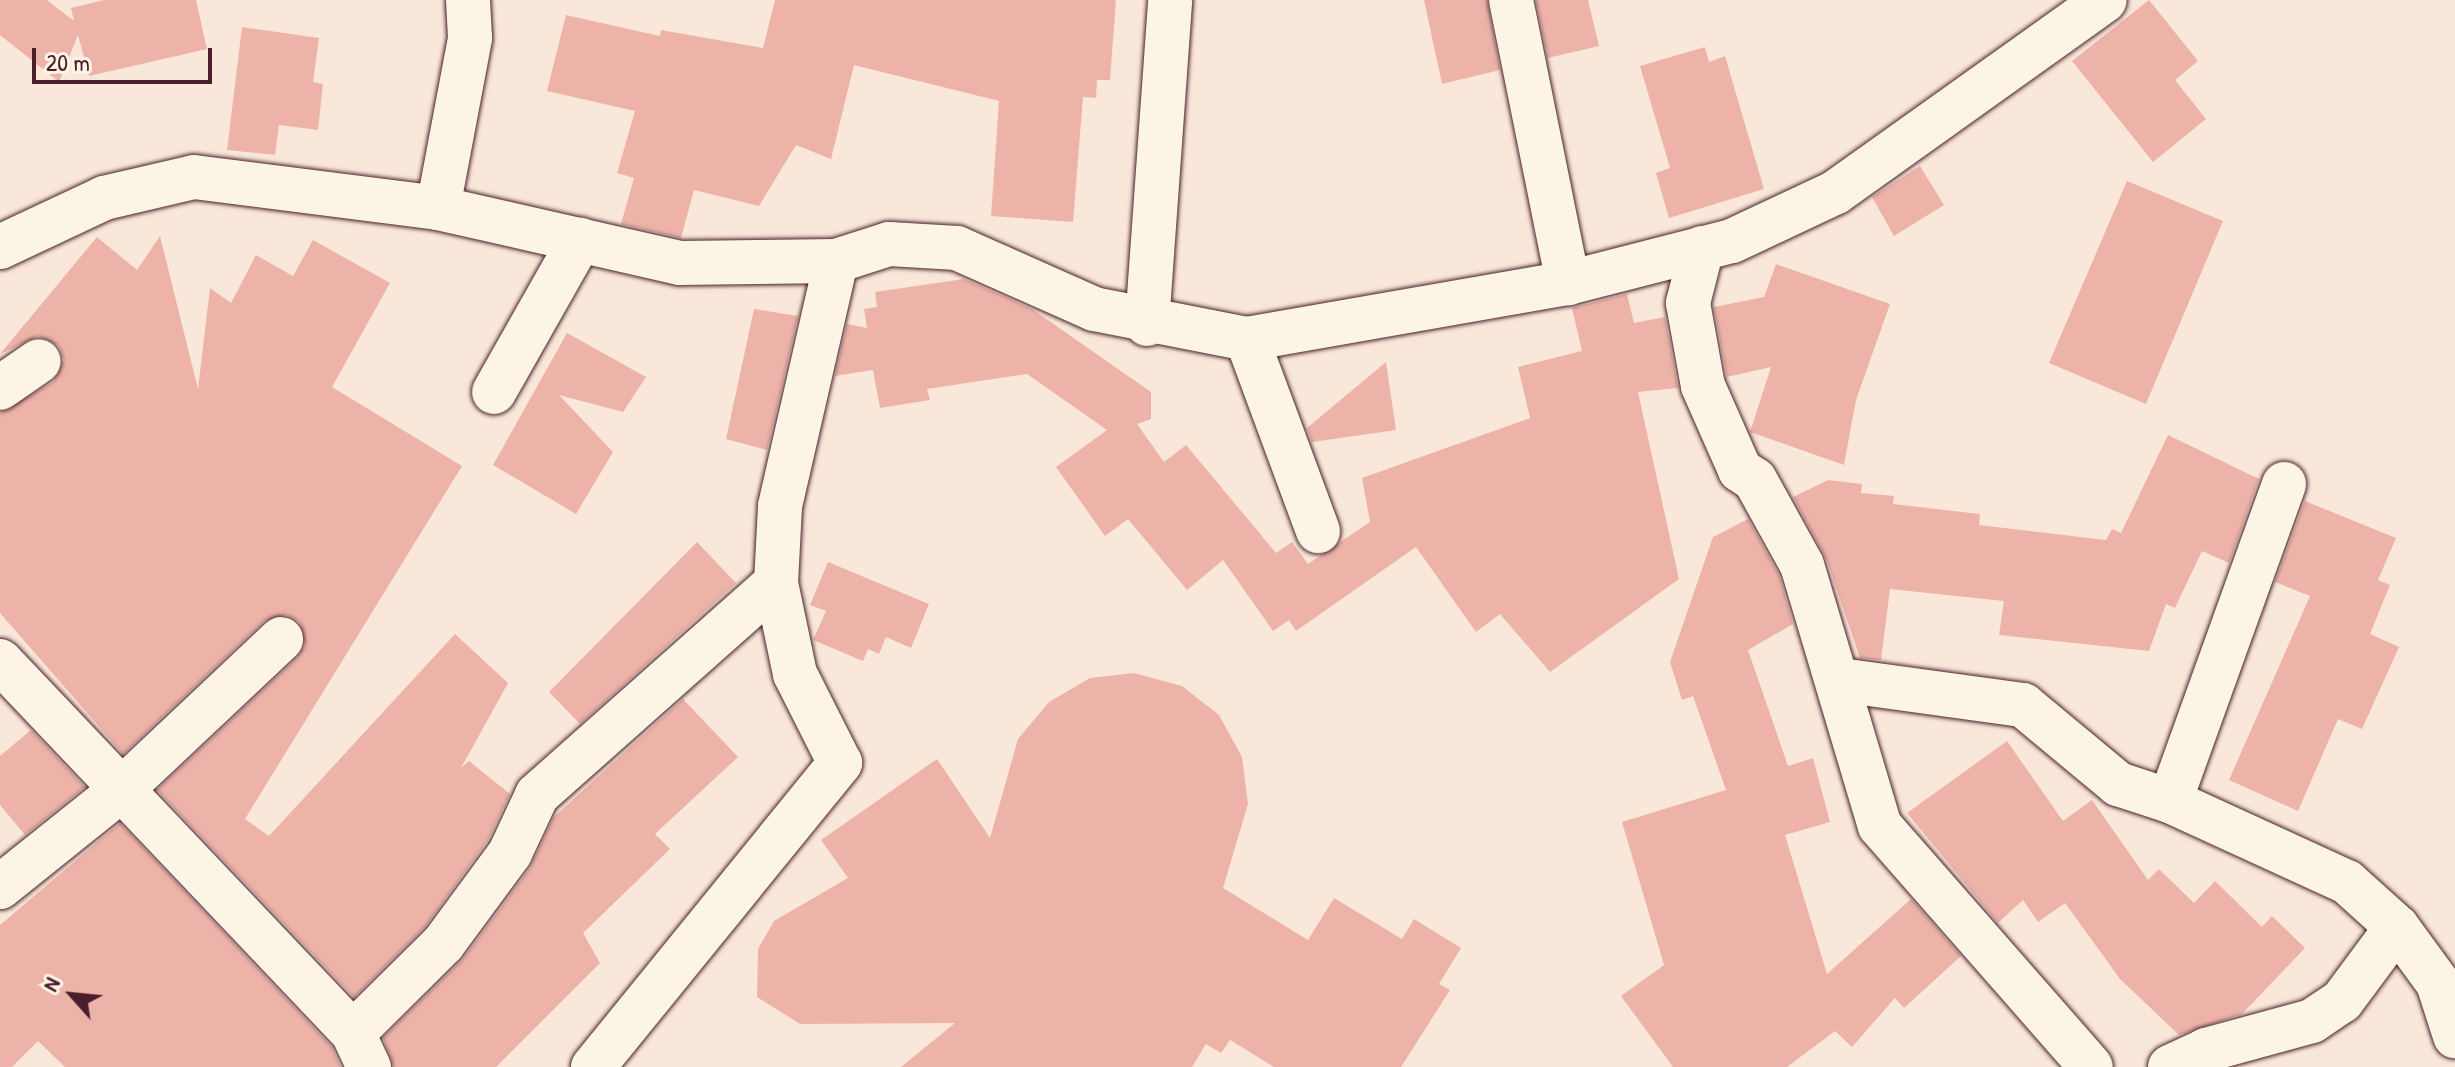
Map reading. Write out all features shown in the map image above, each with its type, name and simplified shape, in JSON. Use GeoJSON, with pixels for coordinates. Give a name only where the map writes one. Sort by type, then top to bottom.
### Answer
{"type":"FeatureCollection","features":[{"type":"Feature","properties":{"kind":"street"},"geometry":{"type":"LineString","coordinates":[[438,208],[470,38],[468,0]]}},
{"type":"Feature","properties":{"kind":"street"},"geometry":{"type":"LineString","coordinates":[[1147,324],[1170,0]]}},
{"type":"Feature","properties":{"kind":"street"},"geometry":{"type":"LineString","coordinates":[[1511,0],[1568,283]]}},
{"type":"Feature","properties":{"kind":"street"},"geometry":{"type":"LineString","coordinates":[[0,247],[104,198],[194,177],[438,208],[680,263],[836,261],[889,244],[957,248],[1094,309],[1147,324],[1247,339],[1568,283],[1732,241],[1836,192],[2105,0]]}},
{"type":"Feature","properties":{"kind":"street"},"geometry":{"type":"LineString","coordinates":[[494,392],[580,240]]}},
{"type":"Feature","properties":{"kind":"street"},"geometry":{"type":"LineString","coordinates":[[1702,248],[1688,303],[1703,386],[1740,470],[1755,480],[1802,565],[1840,680],[1880,826],[2091,1067]]}},
{"type":"Feature","properties":{"kind":"street"},"geometry":{"type":"LineString","coordinates":[[593,1067],[840,763],[795,674],[776,583],[780,506],[836,261]]}},
{"type":"Feature","properties":{"kind":"street"},"geometry":{"type":"LineString","coordinates":[[1247,339],[1318,531]]}},
{"type":"Feature","properties":{"kind":"street"},"geometry":{"type":"LineString","coordinates":[[0,388],[39,361]]}},
{"type":"Feature","properties":{"kind":"street"},"geometry":{"type":"LineString","coordinates":[[2170,801],[2284,484]]}},
{"type":"Feature","properties":{"kind":"street"},"geometry":{"type":"LineString","coordinates":[[0,661],[361,1050],[510,853],[537,795],[776,583]]}},
{"type":"Feature","properties":{"kind":"street"},"geometry":{"type":"LineString","coordinates":[[0,887],[121,790],[281,639]]}},
{"type":"Feature","properties":{"kind":"street"},"geometry":{"type":"LineString","coordinates":[[1840,680],[2023,705],[2118,784],[2170,801],[2347,882],[2397,927],[2438,983],[2455,1036]]}},
{"type":"Feature","properties":{"kind":"street"},"geometry":{"type":"LineString","coordinates":[[2170,1067],[2206,1050],[2312,1021],[2342,1001],[2397,927]]}},
{"type":"Feature","properties":{"kind":"building"},"geometry":{"type":"Polygon","coordinates":[[[0,0],[47,0],[74,21],[71,8],[104,0],[196,0],[207,49],[89,76],[78,35],[59,82],[0,35],[0,0]]]}},
{"type":"Feature","properties":{"kind":"building"},"geometry":{"type":"Polygon","coordinates":[[[775,0],[1116,0],[1110,80],[1097,80],[1096,98],[1083,97],[1073,222],[991,216],[999,101],[854,65],[831,159],[796,145],[759,206],[694,190],[681,238],[621,224],[634,178],[617,173],[635,111],[547,91],[566,15],[660,36],[661,30],[763,48],[775,0]]]}},
{"type":"Feature","properties":{"kind":"building"},"geometry":{"type":"Polygon","coordinates":[[[1424,0],[1487,0],[1500,70],[1442,84],[1424,0]]]}},
{"type":"Feature","properties":{"kind":"building"},"geometry":{"type":"Polygon","coordinates":[[[1536,0],[1588,0],[1599,46],[1548,58],[1536,0]]]}},
{"type":"Feature","properties":{"kind":"building"},"geometry":{"type":"Polygon","coordinates":[[[2149,0],[2198,61],[2175,80],[2206,119],[2153,162],[2072,61],[2149,0]]]}},
{"type":"Feature","properties":{"kind":"building"},"geometry":{"type":"Polygon","coordinates":[[[242,27],[319,38],[313,82],[323,84],[318,130],[279,125],[275,155],[227,150],[242,27]]]}},
{"type":"Feature","properties":{"kind":"building"},"geometry":{"type":"Polygon","coordinates":[[[1705,47],[1709,62],[1725,56],[1764,189],[1669,218],[1656,173],[1670,168],[1640,66],[1705,47]]]}},
{"type":"Feature","properties":{"kind":"building"},"geometry":{"type":"Polygon","coordinates":[[[1920,166],[1944,205],[1894,236],[1872,197],[1920,166]]]}},
{"type":"Feature","properties":{"kind":"building"},"geometry":{"type":"Polygon","coordinates":[[[2127,181],[2223,221],[2146,404],[2049,363],[2127,181]]]}},
{"type":"Feature","properties":{"kind":"building"},"geometry":{"type":"Polygon","coordinates":[[[160,236],[198,389],[210,288],[231,303],[256,255],[293,276],[313,240],[390,283],[332,387],[462,466],[245,819],[269,836],[455,634],[508,683],[461,768],[469,761],[510,794],[488,840],[424,928],[354,997],[157,790],[298,657],[305,645],[300,622],[287,615],[264,621],[123,754],[0,613],[0,413],[53,382],[64,360],[59,346],[38,336],[0,354],[97,237],[137,270],[160,236]]]}},
{"type":"Feature","properties":{"kind":"building"},"geometry":{"type":"Polygon","coordinates":[[[1776,264],[1890,304],[1856,400],[1844,465],[1750,432],[1771,367],[1727,377],[1714,307],[1764,297],[1776,264]]]}},
{"type":"Feature","properties":{"kind":"building"},"geometry":{"type":"Polygon","coordinates":[[[964,279],[1032,309],[1151,392],[1151,419],[1137,424],[1164,462],[1186,445],[1276,553],[1292,542],[1308,564],[1370,522],[1362,478],[1530,418],[1518,367],[1582,351],[1572,308],[1627,294],[1634,323],[1665,317],[1678,388],[1638,392],[1679,579],[1550,672],[1500,614],[1476,632],[1416,547],[1296,631],[1289,620],[1273,631],[1223,560],[1187,590],[1128,519],[1105,536],[1056,467],[1107,430],[1027,374],[927,389],[930,400],[880,408],[873,370],[835,376],[847,324],[867,328],[864,309],[877,307],[875,292],[964,279]]]}},
{"type":"Feature","properties":{"kind":"building"},"geometry":{"type":"Polygon","coordinates":[[[754,309],[798,316],[767,450],[726,439],[754,309]]]}},
{"type":"Feature","properties":{"kind":"building"},"geometry":{"type":"Polygon","coordinates":[[[567,333],[646,377],[623,412],[559,395],[613,452],[576,514],[493,465],[567,333]]]}},
{"type":"Feature","properties":{"kind":"building"},"geometry":{"type":"Polygon","coordinates":[[[1386,362],[1396,430],[1312,442],[1307,428],[1386,362]]]}},
{"type":"Feature","properties":{"kind":"building"},"geometry":{"type":"Polygon","coordinates":[[[2168,435],[2259,479],[2229,563],[2202,551],[2175,608],[2166,604],[2149,651],[1999,635],[2004,601],[1890,589],[1881,660],[1860,658],[1826,558],[1793,497],[1828,480],[1862,484],[1861,493],[1894,496],[1893,504],[1980,514],[1979,525],[2106,540],[2112,529],[2121,533],[2168,435]]]}},
{"type":"Feature","properties":{"kind":"building"},"geometry":{"type":"Polygon","coordinates":[[[2305,501],[2396,538],[2378,580],[2390,585],[2370,634],[2399,647],[2362,729],[2338,719],[2298,811],[2229,780],[2310,596],[2275,582],[2305,501]]]}},
{"type":"Feature","properties":{"kind":"building"},"geometry":{"type":"Polygon","coordinates":[[[1748,519],[1779,575],[1793,624],[1748,650],[1788,766],[1813,758],[1830,822],[1785,835],[1827,974],[1911,899],[1961,956],[1904,1008],[1895,998],[1852,1047],[1835,1031],[1787,1067],[1673,1067],[1621,996],[1664,965],[1622,822],[1726,790],[1693,696],[1682,700],[1670,662],[1713,537],[1748,519]]]}},
{"type":"Feature","properties":{"kind":"building"},"geometry":{"type":"Polygon","coordinates":[[[697,542],[736,583],[580,724],[549,692],[697,542]]]}},
{"type":"Feature","properties":{"kind":"building"},"geometry":{"type":"Polygon","coordinates":[[[828,562],[929,604],[911,648],[886,637],[879,654],[868,649],[863,661],[813,640],[826,611],[810,605],[828,562]]]}},
{"type":"Feature","properties":{"kind":"building"},"geometry":{"type":"Polygon","coordinates":[[[1134,673],[1182,686],[1219,715],[1242,757],[1248,804],[1223,888],[1308,940],[1334,898],[1402,939],[1414,919],[1461,948],[1439,984],[1450,990],[1401,1067],[1274,1067],[1230,1040],[1221,1053],[1206,1044],[1192,1067],[901,1067],[955,1023],[800,1024],[757,997],[758,949],[774,921],[848,878],[821,840],[937,759],[990,838],[1018,739],[1049,702],[1090,678],[1134,673]]]}},
{"type":"Feature","properties":{"kind":"building"},"geometry":{"type":"Polygon","coordinates":[[[683,699],[738,757],[655,834],[670,849],[583,933],[600,963],[496,1067],[394,1067],[383,1038],[463,959],[530,868],[554,817],[683,699]]]}},
{"type":"Feature","properties":{"kind":"building"},"geometry":{"type":"Polygon","coordinates":[[[31,730],[85,787],[25,835],[0,805],[0,756],[31,730]]]}},
{"type":"Feature","properties":{"kind":"building"},"geometry":{"type":"Polygon","coordinates":[[[2007,741],[2063,821],[2092,800],[2148,880],[2159,869],[2194,903],[2215,881],[2262,927],[2272,916],[2305,948],[2242,1014],[2179,1035],[2120,979],[2065,903],[2038,922],[2023,900],[1998,923],[1907,813],[2007,741]]]}},
{"type":"Feature","properties":{"kind":"building"},"geometry":{"type":"Polygon","coordinates":[[[120,823],[332,1047],[341,1067],[65,1067],[38,1041],[12,1067],[0,1067],[0,925],[120,823]]]}}]}
